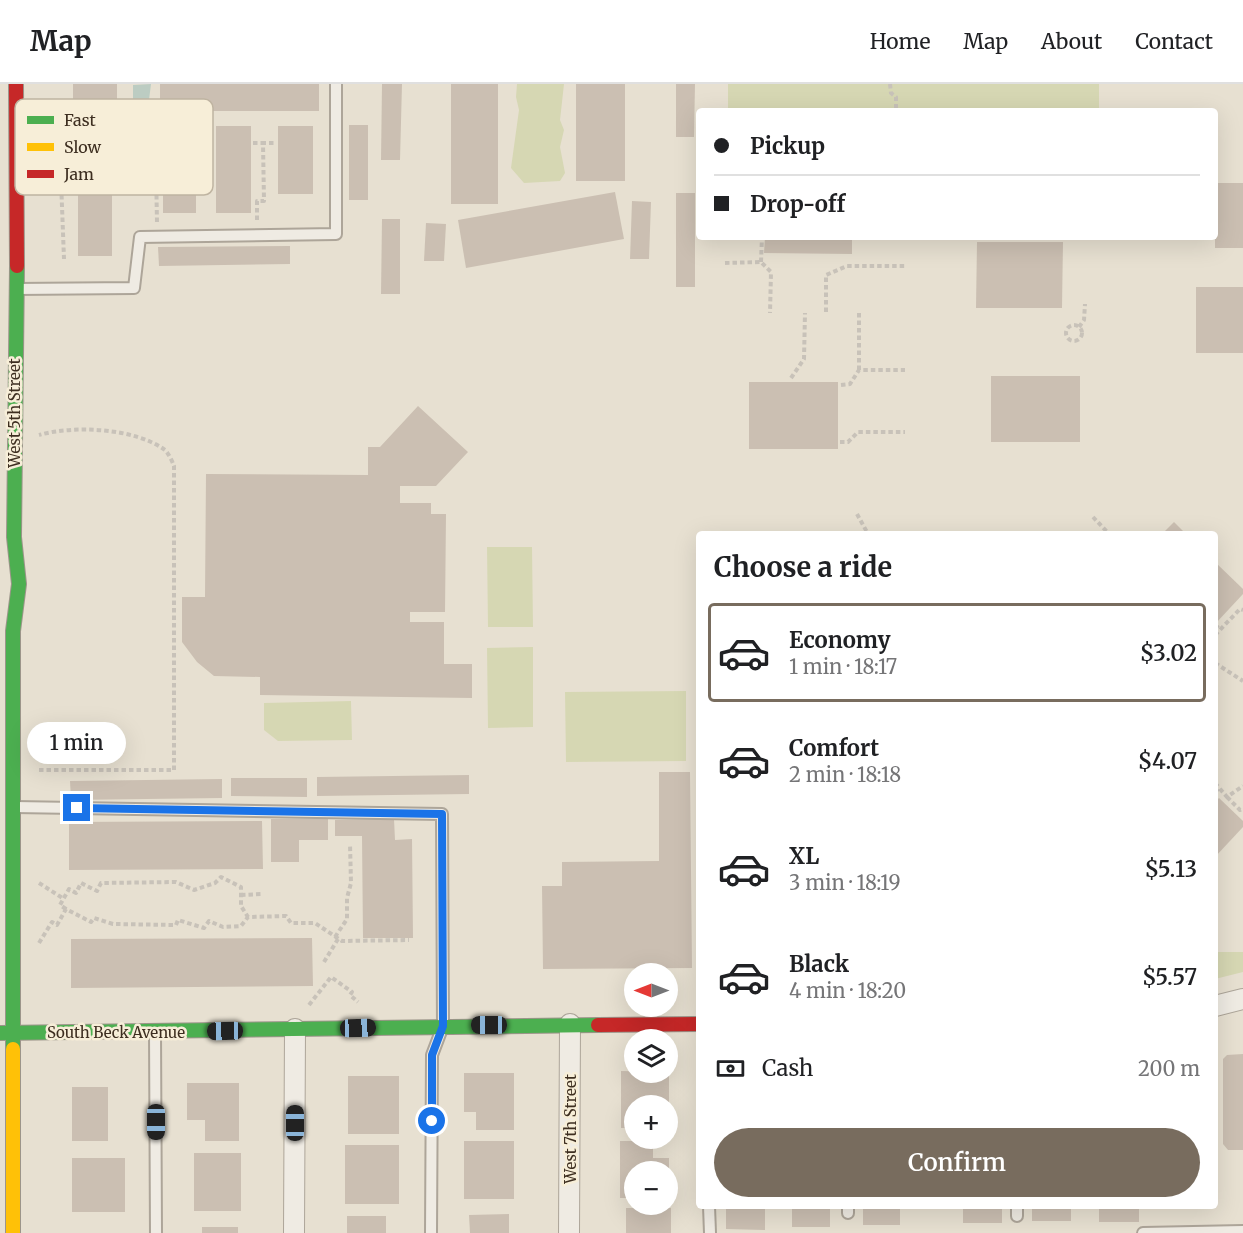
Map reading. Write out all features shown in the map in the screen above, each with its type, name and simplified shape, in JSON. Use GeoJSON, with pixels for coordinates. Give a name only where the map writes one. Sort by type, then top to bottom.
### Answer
{"type":"FeatureCollection","features":[{"type":"Feature","properties":{"kind":"street","name":"West 5th Street"},"geometry":{"type":"LineString","coordinates":[[13,1233],[6,1033],[12,807],[6,763],[14,631],[7,592],[7,563],[14,537],[7,481],[11,322],[15,289],[9,253],[8,127],[16,84]]}},
{"type":"Feature","properties":{"kind":"street"},"geometry":{"type":"LineString","coordinates":[[1218,1005],[1243,999]]}},
{"type":"Feature","properties":{"kind":"street","name":"West 7th Street"},"geometry":{"type":"LineString","coordinates":[[569,1233],[570,1024]]}},
{"type":"Feature","properties":{"kind":"street","name":"South Beck Avenue"},"geometry":{"type":"LineString","coordinates":[[6,1033],[696,1024]]}},
{"type":"Feature","properties":{"kind":"street"},"geometry":{"type":"LineString","coordinates":[[294,1233],[295,1029]]}},
{"type":"Feature","properties":{"kind":"lane"},"geometry":{"type":"LineString","coordinates":[[15,289],[134,288],[140,237],[336,234],[336,84]]}},
{"type":"Feature","properties":{"kind":"lane"},"geometry":{"type":"LineString","coordinates":[[12,807],[442,814],[443,1026],[432,1055],[431,1233]]}},
{"type":"Feature","properties":{"kind":"lane"},"geometry":{"type":"LineString","coordinates":[[155,1032],[156,1233]]}},
{"type":"Feature","properties":{"kind":"lane"},"geometry":{"type":"LineString","coordinates":[[709,1209],[710,1233]]}},
{"type":"Feature","properties":{"kind":"lane"},"geometry":{"type":"LineString","coordinates":[[1143,1233],[1243,1231]]}},
{"type":"Feature","properties":{"kind":"path"},"geometry":{"type":"LineString","coordinates":[[890,84],[891,93],[896,98],[896,108]]}},
{"type":"Feature","properties":{"kind":"path"},"geometry":{"type":"LineString","coordinates":[[253,143],[276,143]]}},
{"type":"Feature","properties":{"kind":"path"},"geometry":{"type":"LineString","coordinates":[[257,235],[257,201],[264,201],[263,143]]}},
{"type":"Feature","properties":{"kind":"path"},"geometry":{"type":"LineString","coordinates":[[62,195],[64,259]]}},
{"type":"Feature","properties":{"kind":"path"},"geometry":{"type":"LineString","coordinates":[[157,195],[158,237]]}},
{"type":"Feature","properties":{"kind":"path"},"geometry":{"type":"LineString","coordinates":[[761,262],[762,240]]}},
{"type":"Feature","properties":{"kind":"path"},"geometry":{"type":"LineString","coordinates":[[725,263],[761,262],[771,272],[770,313]]}},
{"type":"Feature","properties":{"kind":"path"},"geometry":{"type":"LineString","coordinates":[[826,312],[826,275],[847,266],[907,266]]}},
{"type":"Feature","properties":{"kind":"path"},"geometry":{"type":"LineString","coordinates":[[1079,327],[1084,320],[1085,304]]}},
{"type":"Feature","properties":{"kind":"path"},"geometry":{"type":"LineString","coordinates":[[841,385],[850,384],[859,370],[860,312]]}},
{"type":"Feature","properties":{"kind":"path"},"geometry":{"type":"LineString","coordinates":[[791,378],[804,359],[805,313]]}},
{"type":"Feature","properties":{"kind":"path"},"geometry":{"type":"LineString","coordinates":[[1069,327],[1079,327],[1081,337],[1077,340],[1069,339],[1067,334],[1069,327]]}},
{"type":"Feature","properties":{"kind":"path"},"geometry":{"type":"LineString","coordinates":[[859,370],[905,370]]}},
{"type":"Feature","properties":{"kind":"path"},"geometry":{"type":"LineString","coordinates":[[32,771],[174,770],[174,466],[167,451],[125,432],[51,432],[33,437]]}},
{"type":"Feature","properties":{"kind":"path"},"geometry":{"type":"LineString","coordinates":[[840,442],[848,442],[858,432],[905,432]]}},
{"type":"Feature","properties":{"kind":"path"},"geometry":{"type":"LineString","coordinates":[[857,514],[866,531]]}},
{"type":"Feature","properties":{"kind":"path"},"geometry":{"type":"LineString","coordinates":[[1093,517],[1105,531]]}},
{"type":"Feature","properties":{"kind":"path"},"geometry":{"type":"LineString","coordinates":[[1220,630],[1240,609],[1243,610]]}},
{"type":"Feature","properties":{"kind":"path"},"geometry":{"type":"LineString","coordinates":[[1218,665],[1243,681]]}},
{"type":"Feature","properties":{"kind":"path"},"geometry":{"type":"LineString","coordinates":[[1227,796],[1243,786]]}},
{"type":"Feature","properties":{"kind":"path"},"geometry":{"type":"LineString","coordinates":[[1219,788],[1240,810],[1243,809]]}},
{"type":"Feature","properties":{"kind":"path"},"geometry":{"type":"LineString","coordinates":[[324,962],[347,919],[347,898],[351,883],[350,844]]}},
{"type":"Feature","properties":{"kind":"path"},"geometry":{"type":"LineString","coordinates":[[221,877],[241,886],[241,906],[248,917],[241,926],[224,927],[209,921],[204,928],[178,920],[176,925],[113,924],[94,918],[91,922],[60,905],[69,889],[76,893],[81,883],[97,891],[101,883],[176,882],[194,890],[215,883],[221,877]]}},
{"type":"Feature","properties":{"kind":"path"},"geometry":{"type":"LineString","coordinates":[[31,878],[64,899]]}},
{"type":"Feature","properties":{"kind":"path"},"geometry":{"type":"LineString","coordinates":[[241,895],[263,894]]}},
{"type":"Feature","properties":{"kind":"path"},"geometry":{"type":"LineString","coordinates":[[36,947],[52,922],[57,925],[66,909]]}},
{"type":"Feature","properties":{"kind":"path"},"geometry":{"type":"LineString","coordinates":[[248,917],[286,916],[291,923],[315,923],[337,938],[409,940]]}},
{"type":"Feature","properties":{"kind":"path"},"geometry":{"type":"LineString","coordinates":[[306,1008],[331,977],[352,992],[350,995],[364,1006]]}},
{"type":"Feature","properties":{"kind":"green space"},"geometry":{"type":"Polygon","coordinates":[[[517,84],[564,84],[560,120],[564,130],[560,147],[565,173],[560,181],[524,183],[511,168],[519,110],[516,97],[517,84]]]}},
{"type":"Feature","properties":{"kind":"green space"},"geometry":{"type":"Polygon","coordinates":[[[728,84],[1099,84],[1099,108],[728,108],[728,84]]]}},
{"type":"Feature","properties":{"kind":"green space"},"geometry":{"type":"Polygon","coordinates":[[[487,547],[532,547],[533,627],[488,627],[487,547]]]}},
{"type":"Feature","properties":{"kind":"green space"},"geometry":{"type":"Polygon","coordinates":[[[533,647],[533,727],[488,728],[487,648],[533,647]]]}},
{"type":"Feature","properties":{"kind":"green space"},"geometry":{"type":"Polygon","coordinates":[[[686,691],[686,761],[566,762],[565,692],[686,691]]]}},
{"type":"Feature","properties":{"kind":"green space"},"geometry":{"type":"Polygon","coordinates":[[[351,701],[352,740],[278,741],[264,730],[264,703],[351,701]]]}},
{"type":"Feature","properties":{"kind":"green space"},"geometry":{"type":"Polygon","coordinates":[[[1218,952],[1243,952],[1243,972],[1218,978],[1218,952]]]}},
{"type":"Feature","properties":{"kind":"shaded area"},"geometry":{"type":"Polygon","coordinates":[[[151,84],[149,99],[133,99],[133,85],[151,84]]]}},
{"type":"Feature","properties":{"kind":"building"},"geometry":{"type":"Polygon","coordinates":[[[73,84],[117,84],[117,99],[73,99],[73,84]]]}},
{"type":"Feature","properties":{"kind":"building"},"geometry":{"type":"Polygon","coordinates":[[[160,84],[319,84],[319,111],[213,111],[213,99],[160,99],[160,84]]]}},
{"type":"Feature","properties":{"kind":"building"},"geometry":{"type":"Polygon","coordinates":[[[382,84],[402,84],[400,160],[381,160],[382,84]]]}},
{"type":"Feature","properties":{"kind":"building"},"geometry":{"type":"Polygon","coordinates":[[[451,84],[498,84],[498,204],[451,204],[451,84]]]}},
{"type":"Feature","properties":{"kind":"building"},"geometry":{"type":"Polygon","coordinates":[[[576,84],[625,84],[625,181],[576,181],[576,84]]]}},
{"type":"Feature","properties":{"kind":"building"},"geometry":{"type":"Polygon","coordinates":[[[676,84],[695,84],[694,137],[676,137],[676,84]]]}},
{"type":"Feature","properties":{"kind":"building"},"geometry":{"type":"Polygon","coordinates":[[[349,125],[368,125],[368,200],[349,200],[349,125]]]}},
{"type":"Feature","properties":{"kind":"building"},"geometry":{"type":"Polygon","coordinates":[[[216,126],[251,126],[251,213],[216,213],[216,126]]]}},
{"type":"Feature","properties":{"kind":"building"},"geometry":{"type":"Polygon","coordinates":[[[278,126],[313,126],[313,194],[278,194],[278,126]]]}},
{"type":"Feature","properties":{"kind":"building"},"geometry":{"type":"Polygon","coordinates":[[[1218,183],[1243,183],[1243,248],[1215,248],[1215,240],[1218,240],[1218,183]]]}},
{"type":"Feature","properties":{"kind":"building"},"geometry":{"type":"Polygon","coordinates":[[[615,192],[624,239],[466,268],[458,220],[615,192]]]}},
{"type":"Feature","properties":{"kind":"building"},"geometry":{"type":"Polygon","coordinates":[[[676,193],[695,193],[695,287],[676,287],[676,193]]]}},
{"type":"Feature","properties":{"kind":"building"},"geometry":{"type":"Polygon","coordinates":[[[78,195],[112,195],[112,256],[78,256],[78,195]]]}},
{"type":"Feature","properties":{"kind":"building"},"geometry":{"type":"Polygon","coordinates":[[[163,195],[196,195],[196,213],[163,213],[163,195]]]}},
{"type":"Feature","properties":{"kind":"building"},"geometry":{"type":"Polygon","coordinates":[[[632,201],[651,202],[649,259],[630,259],[632,201]]]}},
{"type":"Feature","properties":{"kind":"building"},"geometry":{"type":"Polygon","coordinates":[[[382,219],[400,219],[400,294],[381,294],[382,219]]]}},
{"type":"Feature","properties":{"kind":"building"},"geometry":{"type":"Polygon","coordinates":[[[426,223],[446,224],[444,261],[424,261],[426,223]]]}},
{"type":"Feature","properties":{"kind":"building"},"geometry":{"type":"Polygon","coordinates":[[[765,240],[852,240],[852,254],[764,253],[765,240]]]}},
{"type":"Feature","properties":{"kind":"building"},"geometry":{"type":"Polygon","coordinates":[[[977,242],[1063,242],[1062,308],[976,308],[977,242]]]}},
{"type":"Feature","properties":{"kind":"building"},"geometry":{"type":"Polygon","coordinates":[[[290,246],[290,264],[159,266],[158,247],[290,246]]]}},
{"type":"Feature","properties":{"kind":"building"},"geometry":{"type":"Polygon","coordinates":[[[1196,287],[1243,287],[1243,353],[1196,353],[1196,287]]]}},
{"type":"Feature","properties":{"kind":"building"},"geometry":{"type":"Polygon","coordinates":[[[991,376],[1080,376],[1080,442],[991,442],[991,376]]]}},
{"type":"Feature","properties":{"kind":"building"},"geometry":{"type":"Polygon","coordinates":[[[749,382],[838,382],[838,449],[749,449],[749,382]]]}},
{"type":"Feature","properties":{"kind":"building"},"geometry":{"type":"Polygon","coordinates":[[[418,406],[468,452],[436,486],[400,486],[400,503],[431,503],[431,514],[446,514],[445,612],[410,612],[410,622],[444,622],[444,664],[472,664],[472,698],[260,695],[260,677],[214,676],[197,662],[182,642],[182,597],[205,597],[206,474],[368,475],[368,447],[380,447],[418,406]]]}},
{"type":"Feature","properties":{"kind":"building"},"geometry":{"type":"Polygon","coordinates":[[[1174,522],[1183,531],[1165,531],[1174,522]]]}},
{"type":"Feature","properties":{"kind":"building"},"geometry":{"type":"Polygon","coordinates":[[[1218,565],[1243,589],[1243,594],[1218,621],[1218,565]]]}},
{"type":"Feature","properties":{"kind":"building"},"geometry":{"type":"Polygon","coordinates":[[[659,772],[690,772],[692,968],[678,968],[678,963],[624,963],[624,968],[543,969],[542,886],[562,886],[562,862],[659,861],[659,772]]]}},
{"type":"Feature","properties":{"kind":"building"},"geometry":{"type":"Polygon","coordinates":[[[469,775],[469,794],[317,796],[317,777],[469,775]]]}},
{"type":"Feature","properties":{"kind":"building"},"geometry":{"type":"Polygon","coordinates":[[[231,778],[307,778],[307,797],[231,796],[231,778]]]}},
{"type":"Feature","properties":{"kind":"building"},"geometry":{"type":"Polygon","coordinates":[[[222,779],[222,798],[71,800],[70,781],[222,779]]]}},
{"type":"Feature","properties":{"kind":"building"},"geometry":{"type":"Polygon","coordinates":[[[1218,799],[1243,821],[1243,827],[1218,854],[1218,799]]]}},
{"type":"Feature","properties":{"kind":"building"},"geometry":{"type":"Polygon","coordinates":[[[271,819],[328,819],[328,840],[299,840],[299,862],[271,862],[271,819]]]}},
{"type":"Feature","properties":{"kind":"building"},"geometry":{"type":"Polygon","coordinates":[[[394,819],[395,840],[412,839],[413,938],[363,938],[362,836],[335,836],[335,820],[394,819]]]}},
{"type":"Feature","properties":{"kind":"building"},"geometry":{"type":"Polygon","coordinates":[[[262,821],[263,869],[69,870],[69,822],[262,821]]]}},
{"type":"Feature","properties":{"kind":"building"},"geometry":{"type":"Polygon","coordinates":[[[312,938],[313,986],[71,988],[71,939],[312,938]]]}},
{"type":"Feature","properties":{"kind":"building"},"geometry":{"type":"Polygon","coordinates":[[[1243,1054],[1243,1150],[1228,1150],[1223,1144],[1223,1059],[1227,1055],[1243,1054]]]}},
{"type":"Feature","properties":{"kind":"building"},"geometry":{"type":"Polygon","coordinates":[[[621,1071],[624,1071],[624,1083],[669,1083],[669,1095],[624,1095],[624,1128],[621,1128],[621,1071]]]}},
{"type":"Feature","properties":{"kind":"building"},"geometry":{"type":"Polygon","coordinates":[[[464,1073],[514,1073],[514,1130],[476,1130],[476,1112],[464,1112],[464,1073]]]}},
{"type":"Feature","properties":{"kind":"building"},"geometry":{"type":"Polygon","coordinates":[[[348,1076],[399,1076],[399,1134],[348,1134],[348,1076]]]}},
{"type":"Feature","properties":{"kind":"building"},"geometry":{"type":"Polygon","coordinates":[[[187,1083],[239,1083],[239,1141],[205,1141],[205,1120],[187,1120],[187,1083]]]}},
{"type":"Feature","properties":{"kind":"building"},"geometry":{"type":"Polygon","coordinates":[[[72,1087],[108,1087],[108,1141],[72,1141],[72,1087]]]}},
{"type":"Feature","properties":{"kind":"building"},"geometry":{"type":"Polygon","coordinates":[[[464,1141],[514,1141],[514,1199],[464,1199],[464,1141]]]}},
{"type":"Feature","properties":{"kind":"building"},"geometry":{"type":"Polygon","coordinates":[[[620,1141],[624,1141],[624,1149],[653,1149],[653,1158],[669,1158],[669,1161],[624,1161],[624,1198],[620,1198],[620,1141]]]}},
{"type":"Feature","properties":{"kind":"building"},"geometry":{"type":"Polygon","coordinates":[[[345,1145],[399,1145],[399,1204],[345,1204],[345,1145]]]}},
{"type":"Feature","properties":{"kind":"building"},"geometry":{"type":"Polygon","coordinates":[[[194,1153],[241,1153],[241,1211],[194,1211],[194,1153]]]}},
{"type":"Feature","properties":{"kind":"building"},"geometry":{"type":"Polygon","coordinates":[[[72,1158],[125,1158],[125,1212],[72,1212],[72,1158]]]}},
{"type":"Feature","properties":{"kind":"building"},"geometry":{"type":"Polygon","coordinates":[[[726,1209],[765,1209],[765,1230],[726,1229],[726,1209]]]}},
{"type":"Feature","properties":{"kind":"building"},"geometry":{"type":"Polygon","coordinates":[[[792,1209],[830,1209],[830,1227],[792,1227],[792,1209]]]}},
{"type":"Feature","properties":{"kind":"building"},"geometry":{"type":"Polygon","coordinates":[[[863,1209],[900,1209],[900,1225],[863,1225],[863,1209]]]}},
{"type":"Feature","properties":{"kind":"building"},"geometry":{"type":"Polygon","coordinates":[[[963,1209],[1002,1209],[1002,1223],[963,1223],[963,1209]]]}},
{"type":"Feature","properties":{"kind":"building"},"geometry":{"type":"Polygon","coordinates":[[[1032,1209],[1071,1209],[1071,1221],[1032,1221],[1032,1209]]]}},
{"type":"Feature","properties":{"kind":"building"},"geometry":{"type":"Polygon","coordinates":[[[1099,1209],[1139,1209],[1139,1222],[1099,1222],[1099,1209]]]}},
{"type":"Feature","properties":{"kind":"building"},"geometry":{"type":"Polygon","coordinates":[[[509,1214],[509,1233],[470,1233],[469,1215],[509,1214]]]}},
{"type":"Feature","properties":{"kind":"building"},"geometry":{"type":"Polygon","coordinates":[[[626,1215],[671,1215],[671,1233],[626,1233],[626,1215]]]}},
{"type":"Feature","properties":{"kind":"building"},"geometry":{"type":"Polygon","coordinates":[[[347,1216],[386,1216],[386,1233],[347,1233],[347,1216]]]}},
{"type":"Feature","properties":{"kind":"building"},"geometry":{"type":"Polygon","coordinates":[[[202,1227],[238,1227],[238,1233],[202,1233],[202,1227]]]}},
{"type":"Feature","properties":{"kind":"traffic: fast"},"geometry":{"type":"LineString","coordinates":[[13,1049],[13,631],[19,584],[14,537],[17,266]]}},
{"type":"Feature","properties":{"kind":"traffic: fast"},"geometry":{"type":"LineString","coordinates":[[0,1033],[598,1025]]}},
{"type":"Feature","properties":{"kind":"traffic: slow"},"geometry":{"type":"LineString","coordinates":[[13,1049],[13,1233]]}},
{"type":"Feature","properties":{"kind":"traffic: jam"},"geometry":{"type":"LineString","coordinates":[[16,84],[16,99]]}},
{"type":"Feature","properties":{"kind":"traffic: jam"},"geometry":{"type":"LineString","coordinates":[[17,195],[17,266]]}},
{"type":"Feature","properties":{"kind":"traffic: jam"},"geometry":{"type":"LineString","coordinates":[[598,1025],[696,1024]]}},
{"type":"Feature","properties":{"kind":"route"},"geometry":{"type":"LineString","coordinates":[[77,808],[442,814],[443,1026],[432,1055],[432,1121]]}}]}
